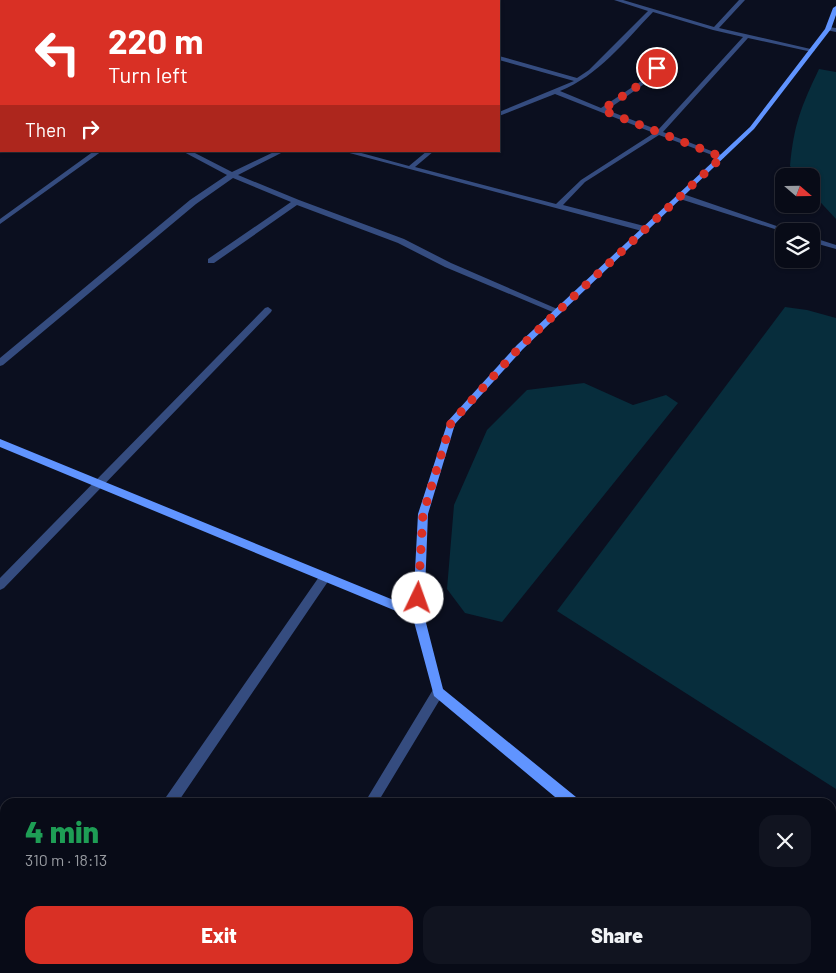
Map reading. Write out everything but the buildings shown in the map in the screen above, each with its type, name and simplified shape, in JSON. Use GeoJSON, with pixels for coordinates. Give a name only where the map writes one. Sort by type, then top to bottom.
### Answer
{"type":"FeatureCollection","features":[{"type":"Feature","properties":{"kind":"street"},"geometry":{"type":"LineString","coordinates":[[621,0],[715,29],[812,50]]}},
{"type":"Feature","properties":{"kind":"street"},"geometry":{"type":"LineString","coordinates":[[715,29],[742,0]]}},
{"type":"Feature","properties":{"kind":"street"},"geometry":{"type":"LineString","coordinates":[[566,798],[438,692],[418,615],[423,514],[451,423],[520,347],[752,128],[812,50],[832,29],[836,8]]}},
{"type":"Feature","properties":{"kind":"street"},"geometry":{"type":"LineString","coordinates":[[500,114],[556,92],[578,80],[591,71],[652,10]]}},
{"type":"Feature","properties":{"kind":"street"},"geometry":{"type":"LineString","coordinates":[[558,206],[583,181],[659,132],[746,37]]}},
{"type":"Feature","properties":{"kind":"street"},"geometry":{"type":"LineString","coordinates":[[500,58],[578,80]]}},
{"type":"Feature","properties":{"kind":"street"},"geometry":{"type":"LineString","coordinates":[[602,110],[648,79],[657,68]]}},
{"type":"Feature","properties":{"kind":"street"},"geometry":{"type":"LineString","coordinates":[[556,92],[722,157]]}},
{"type":"Feature","properties":{"kind":"street"},"geometry":{"type":"LineString","coordinates":[[0,222],[98,152]]}},
{"type":"Feature","properties":{"kind":"street"},"geometry":{"type":"LineString","coordinates":[[187,152],[232,175],[296,202],[401,241],[448,264],[558,311]]}},
{"type":"Feature","properties":{"kind":"street"},"geometry":{"type":"LineString","coordinates":[[0,364],[193,202],[232,175],[280,152]]}},
{"type":"Feature","properties":{"kind":"street"},"geometry":{"type":"LineString","coordinates":[[349,152],[645,229]]}},
{"type":"Feature","properties":{"kind":"street"},"geometry":{"type":"LineString","coordinates":[[410,168],[430,152]]}},
{"type":"Feature","properties":{"kind":"street"},"geometry":{"type":"LineString","coordinates":[[680,196],[775,227]]}},
{"type":"Feature","properties":{"kind":"street"},"geometry":{"type":"LineString","coordinates":[[211,261],[296,202]]}},
{"type":"Feature","properties":{"kind":"street"},"geometry":{"type":"LineString","coordinates":[[820,242],[836,247]]}},
{"type":"Feature","properties":{"kind":"street"},"geometry":{"type":"LineString","coordinates":[[0,585],[268,310]]}},
{"type":"Feature","properties":{"kind":"street"},"geometry":{"type":"LineString","coordinates":[[0,443],[418,615]]}},
{"type":"Feature","properties":{"kind":"street"},"geometry":{"type":"LineString","coordinates":[[174,798],[325,577]]}},
{"type":"Feature","properties":{"kind":"street"},"geometry":{"type":"LineString","coordinates":[[373,798],[438,692]]}},
{"type":"Feature","properties":{"kind":"water"},"geometry":{"type":"Polygon","coordinates":[[[819,69],[836,72],[836,219],[820,202],[820,168],[792,168],[790,166],[799,116],[819,69]]]}},
{"type":"Feature","properties":{"kind":"water"},"geometry":{"type":"Polygon","coordinates":[[[785,307],[807,310],[836,318],[836,789],[557,611],[785,307]]]}},
{"type":"Feature","properties":{"kind":"water"},"geometry":{"type":"Polygon","coordinates":[[[584,383],[633,405],[666,395],[678,403],[502,622],[465,613],[447,589],[454,505],[487,430],[527,390],[584,383]]]}},
{"type":"Feature","properties":{"kind":"route"},"geometry":{"type":"LineString","coordinates":[[418,598],[423,514],[451,423],[520,347],[722,157],[602,110],[648,79],[657,68]]}}]}
